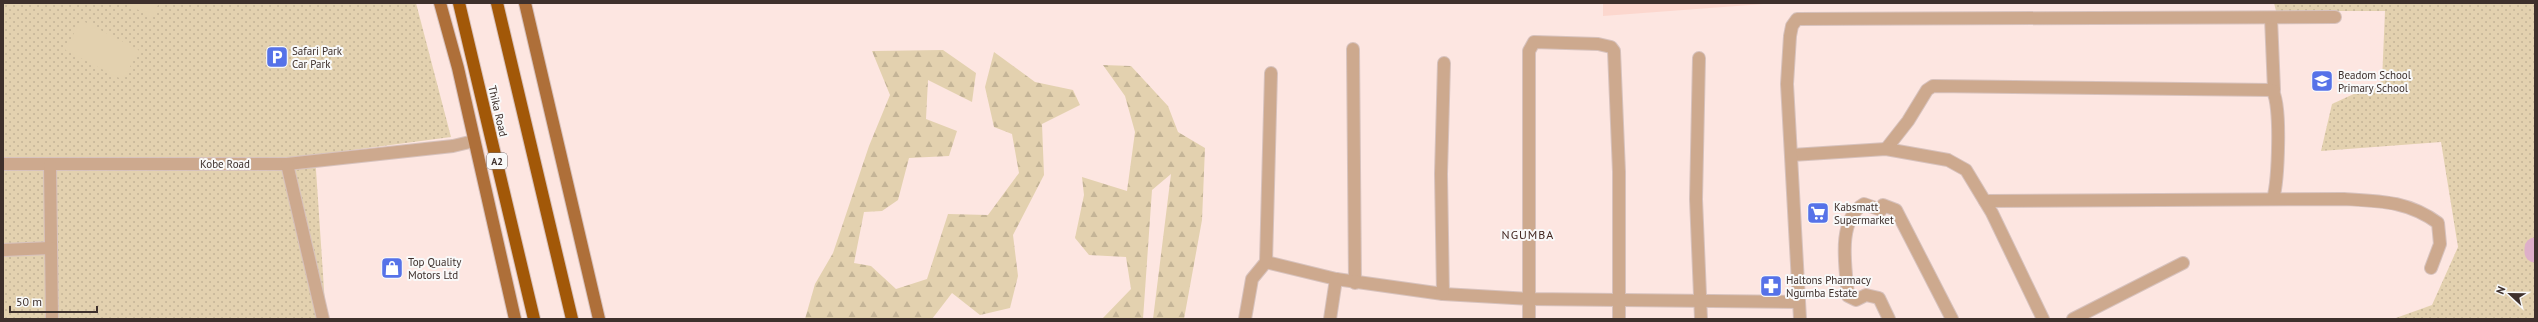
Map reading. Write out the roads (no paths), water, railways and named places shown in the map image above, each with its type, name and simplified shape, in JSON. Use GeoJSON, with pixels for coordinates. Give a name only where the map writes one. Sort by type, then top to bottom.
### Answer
{"type":"FeatureCollection","features":[{"type":"Feature","properties":{"kind":"highway","name":"Thika Road"},"geometry":{"type":"LineString","coordinates":[[459,3],[534,319]]}},
{"type":"Feature","properties":{"kind":"highway"},"geometry":{"type":"LineString","coordinates":[[497,3],[572,319]]}},
{"type":"Feature","properties":{"kind":"main road"},"geometry":{"type":"LineString","coordinates":[[440,3],[474,141],[515,319]]}},
{"type":"Feature","properties":{"kind":"main road"},"geometry":{"type":"LineString","coordinates":[[525,3],[599,319]]}},
{"type":"Feature","properties":{"kind":"street"},"geometry":{"type":"LineString","coordinates":[[1800,319],[1788,84],[1790,36],[1792,26],[1797,19],[2336,17]]}},
{"type":"Feature","properties":{"kind":"street"},"geometry":{"type":"LineString","coordinates":[[2271,18],[2274,90],[2280,148],[2277,186],[2273,200]]}},
{"type":"Feature","properties":{"kind":"street"},"geometry":{"type":"LineString","coordinates":[[1529,319],[1529,51],[1534,42],[1598,44],[1611,47],[1614,51],[1619,172],[1618,319]]}},
{"type":"Feature","properties":{"kind":"street"},"geometry":{"type":"LineString","coordinates":[[1352,49],[1355,283]]}},
{"type":"Feature","properties":{"kind":"street"},"geometry":{"type":"LineString","coordinates":[[1699,58],[1696,199],[1701,300],[1700,319]]}},
{"type":"Feature","properties":{"kind":"street"},"geometry":{"type":"LineString","coordinates":[[1443,294],[1441,174],[1444,63]]}},
{"type":"Feature","properties":{"kind":"street"},"geometry":{"type":"LineString","coordinates":[[1245,319],[1252,279],[1266,262],[1270,73]]}},
{"type":"Feature","properties":{"kind":"street"},"geometry":{"type":"LineString","coordinates":[[1886,149],[1908,121],[1927,90],[1932,86],[2274,90]]}},
{"type":"Feature","properties":{"kind":"street","name":"Kobe Road"},"geometry":{"type":"LineString","coordinates":[[3,164],[287,164],[453,146],[474,141]]}},
{"type":"Feature","properties":{"kind":"street"},"geometry":{"type":"LineString","coordinates":[[1792,155],[1886,149],[1956,164],[1970,175],[1985,201],[2043,319]]}},
{"type":"Feature","properties":{"kind":"street"},"geometry":{"type":"LineString","coordinates":[[287,164],[323,319]]}},
{"type":"Feature","properties":{"kind":"street"},"geometry":{"type":"LineString","coordinates":[[50,165],[52,319]]}},
{"type":"Feature","properties":{"kind":"street"},"geometry":{"type":"LineString","coordinates":[[1985,201],[2344,199],[2405,205],[2426,214],[2438,224],[2440,244],[2431,268]]}},
{"type":"Feature","properties":{"kind":"street"},"geometry":{"type":"LineString","coordinates":[[1889,319],[1879,298],[1864,296],[1856,300],[1848,296],[1847,231],[1850,219],[1864,204],[1881,210],[1883,205],[1896,210],[1952,319]]}},
{"type":"Feature","properties":{"kind":"street"},"geometry":{"type":"LineString","coordinates":[[3,250],[51,248]]}},
{"type":"Feature","properties":{"kind":"street"},"geometry":{"type":"LineString","coordinates":[[1266,262],[1355,283],[1443,294],[1529,299],[1799,302]]}},
{"type":"Feature","properties":{"kind":"street"},"geometry":{"type":"LineString","coordinates":[[2073,319],[2183,263]]}},
{"type":"Feature","properties":{"kind":"street"},"geometry":{"type":"LineString","coordinates":[[1330,319],[1336,279]]}},
{"type":"Feature","properties":{"kind":"place","name":"Safari Park Car Park"},"geometry":{"type":"Point","coordinates":[277,57]}},
{"type":"Feature","properties":{"kind":"place","name":"Beadom School Primary School"},"geometry":{"type":"Point","coordinates":[2322,81]}},
{"type":"Feature","properties":{"kind":"place","name":"Kabsmatt Supermarket"},"geometry":{"type":"Point","coordinates":[1818,213]}},
{"type":"Feature","properties":{"kind":"place","name":"Top Quality Motors Ltd"},"geometry":{"type":"Point","coordinates":[392,268]}},
{"type":"Feature","properties":{"kind":"place","name":"Haltons Pharmacy Ngumba Estate"},"geometry":{"type":"Point","coordinates":[1771,286]}},
{"type":"Feature","properties":{"kind":"district","name":"NGUMBA"},"geometry":{"type":"Point","coordinates":[1528,234]}}]}
